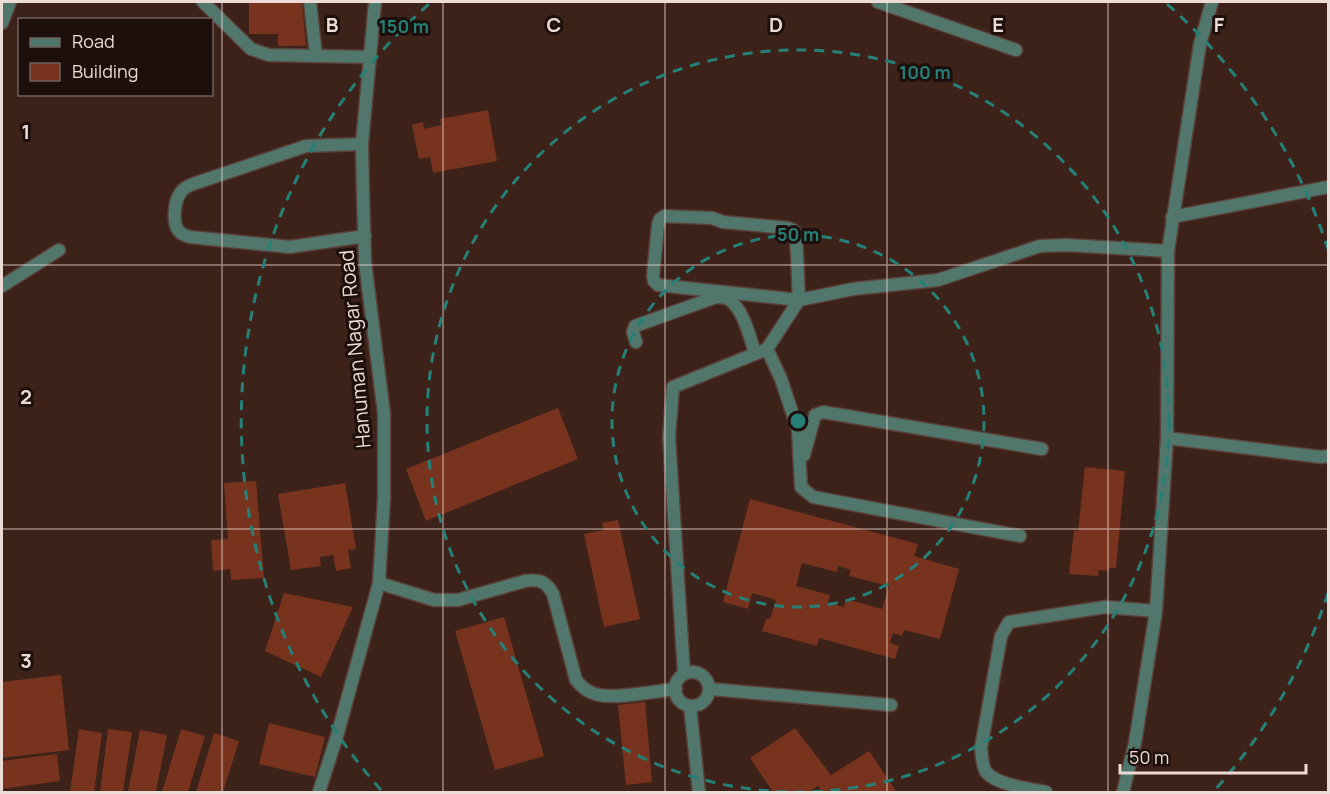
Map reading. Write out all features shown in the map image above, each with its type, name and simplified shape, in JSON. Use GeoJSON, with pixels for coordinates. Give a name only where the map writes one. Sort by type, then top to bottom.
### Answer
{"type":"FeatureCollection","features":[{"type":"Feature","properties":{"kind":"street"},"geometry":{"type":"LineString","coordinates":[[2,22],[10,2]]}},
{"type":"Feature","properties":{"kind":"street"},"geometry":{"type":"LineString","coordinates":[[203,2],[251,49],[269,55],[370,57]]}},
{"type":"Feature","properties":{"kind":"street"},"geometry":{"type":"LineString","coordinates":[[309,2],[316,56]]}},
{"type":"Feature","properties":{"kind":"street","name":"Hanuman Nagar Road"},"geometry":{"type":"LineString","coordinates":[[320,792],[380,583],[384,498],[384,414],[365,262],[363,144],[375,2]]}},
{"type":"Feature","properties":{"kind":"street"},"geometry":{"type":"LineString","coordinates":[[878,2],[1016,50]]}},
{"type":"Feature","properties":{"kind":"street"},"geometry":{"type":"LineString","coordinates":[[1123,792],[1135,742],[1156,611],[1167,438],[1168,251],[1200,44],[1212,2]]}},
{"type":"Feature","properties":{"kind":"street"},"geometry":{"type":"LineString","coordinates":[[363,144],[306,146],[193,184],[182,190],[176,201],[174,214],[178,231],[190,237],[290,247],[365,236]]}},
{"type":"Feature","properties":{"kind":"street"},"geometry":{"type":"LineString","coordinates":[[1172,217],[1329,187]]}},
{"type":"Feature","properties":{"kind":"street"},"geometry":{"type":"LineString","coordinates":[[684,674],[669,437],[673,387],[761,351],[799,300],[796,234],[788,228],[723,222],[712,218],[664,216],[660,219],[653,276],[658,285],[799,300],[853,289],[938,280],[1040,246],[1066,245],[1168,251]]}},
{"type":"Feature","properties":{"kind":"street"},"geometry":{"type":"LineString","coordinates":[[2,286],[59,250]]}},
{"type":"Feature","properties":{"kind":"street"},"geometry":{"type":"LineString","coordinates":[[636,342],[633,332],[635,326],[716,297],[728,299],[734,303],[761,351],[781,379],[798,430],[801,487],[813,497],[1020,536]]}},
{"type":"Feature","properties":{"kind":"street"},"geometry":{"type":"LineString","coordinates":[[801,465],[815,415],[823,412],[1042,449]]}},
{"type":"Feature","properties":{"kind":"street"},"geometry":{"type":"LineString","coordinates":[[1167,438],[1321,457],[1329,456]]}},
{"type":"Feature","properties":{"kind":"street"},"geometry":{"type":"LineString","coordinates":[[380,583],[434,600],[459,600],[525,581],[541,582],[548,586],[553,594],[576,680],[584,689],[598,695],[613,696],[675,689]]}},
{"type":"Feature","properties":{"kind":"street"},"geometry":{"type":"LineString","coordinates":[[1046,792],[1002,782],[986,771],[983,760],[981,748],[1001,636],[1009,622],[1105,607],[1156,611]]}},
{"type":"Feature","properties":{"kind":"street"},"geometry":{"type":"LineString","coordinates":[[690,672],[701,674],[706,678],[710,689],[706,700],[696,706],[690,706],[677,698],[675,689],[677,681],[684,674],[690,672]]}},
{"type":"Feature","properties":{"kind":"street"},"geometry":{"type":"LineString","coordinates":[[710,689],[891,705]]}},
{"type":"Feature","properties":{"kind":"street"},"geometry":{"type":"LineString","coordinates":[[690,706],[699,792]]}},
{"type":"Feature","properties":{"kind":"building"},"geometry":{"type":"Polygon","coordinates":[[[249,2],[302,2],[306,46],[278,46],[278,34],[249,34],[249,2]]]}},
{"type":"Feature","properties":{"kind":"building"},"geometry":{"type":"Polygon","coordinates":[[[488,110],[497,161],[433,173],[430,157],[419,159],[412,125],[423,122],[424,129],[441,125],[440,119],[488,110]]]}},
{"type":"Feature","properties":{"kind":"building"},"geometry":{"type":"Polygon","coordinates":[[[558,408],[578,459],[426,521],[406,469],[558,408]]]}},
{"type":"Feature","properties":{"kind":"building"},"geometry":{"type":"Polygon","coordinates":[[[1085,467],[1125,471],[1116,568],[1109,568],[1109,571],[1099,570],[1098,576],[1069,574],[1074,530],[1078,531],[1085,467]]]}},
{"type":"Feature","properties":{"kind":"building"},"geometry":{"type":"Polygon","coordinates":[[[256,481],[264,578],[231,580],[230,569],[213,571],[211,540],[228,539],[224,483],[256,481]]]}},
{"type":"Feature","properties":{"kind":"building"},"geometry":{"type":"Polygon","coordinates":[[[345,483],[356,549],[348,550],[351,568],[336,571],[333,555],[320,557],[321,566],[291,570],[278,494],[345,483]]]}},
{"type":"Feature","properties":{"kind":"building"},"geometry":{"type":"Polygon","coordinates":[[[750,499],[918,544],[914,556],[959,569],[940,639],[904,630],[902,636],[893,633],[890,643],[899,646],[895,659],[819,638],[817,646],[762,631],[766,619],[770,619],[776,600],[752,593],[748,609],[723,602],[750,499]],[[802,563],[796,586],[830,595],[828,603],[844,607],[846,599],[882,609],[889,586],[849,576],[851,570],[838,566],[837,572],[802,563]]]}},
{"type":"Feature","properties":{"kind":"building"},"geometry":{"type":"Polygon","coordinates":[[[618,520],[640,619],[604,627],[584,534],[604,530],[602,523],[618,520]]]}},
{"type":"Feature","properties":{"kind":"building"},"geometry":{"type":"Polygon","coordinates":[[[284,593],[353,607],[321,677],[265,651],[284,593]]]}},
{"type":"Feature","properties":{"kind":"building"},"geometry":{"type":"Polygon","coordinates":[[[504,617],[544,756],[495,770],[455,631],[504,617]]]}},
{"type":"Feature","properties":{"kind":"building"},"geometry":{"type":"Polygon","coordinates":[[[61,675],[69,750],[2,758],[2,682],[61,675]]]}},
{"type":"Feature","properties":{"kind":"building"},"geometry":{"type":"Polygon","coordinates":[[[645,702],[652,782],[626,785],[618,705],[645,702]]]}},
{"type":"Feature","properties":{"kind":"building"},"geometry":{"type":"Polygon","coordinates":[[[269,723],[325,737],[315,777],[259,764],[269,723]]]}},
{"type":"Feature","properties":{"kind":"building"},"geometry":{"type":"Polygon","coordinates":[[[795,728],[831,775],[869,751],[896,791],[823,792],[818,786],[809,792],[773,792],[750,758],[795,728]]]}},
{"type":"Feature","properties":{"kind":"building"},"geometry":{"type":"Polygon","coordinates":[[[79,729],[102,733],[94,792],[70,792],[79,729]]]}},
{"type":"Feature","properties":{"kind":"building"},"geometry":{"type":"Polygon","coordinates":[[[108,729],[132,732],[123,792],[100,792],[108,729]]]}},
{"type":"Feature","properties":{"kind":"building"},"geometry":{"type":"Polygon","coordinates":[[[181,729],[205,736],[188,792],[162,792],[181,729]]]}},
{"type":"Feature","properties":{"kind":"building"},"geometry":{"type":"Polygon","coordinates":[[[140,730],[167,735],[156,792],[128,792],[140,730]]]}},
{"type":"Feature","properties":{"kind":"building"},"geometry":{"type":"Polygon","coordinates":[[[214,733],[239,741],[223,792],[196,792],[214,733]]]}},
{"type":"Feature","properties":{"kind":"building"},"geometry":{"type":"Polygon","coordinates":[[[57,754],[60,781],[2,789],[2,761],[57,754]]]}}]}
